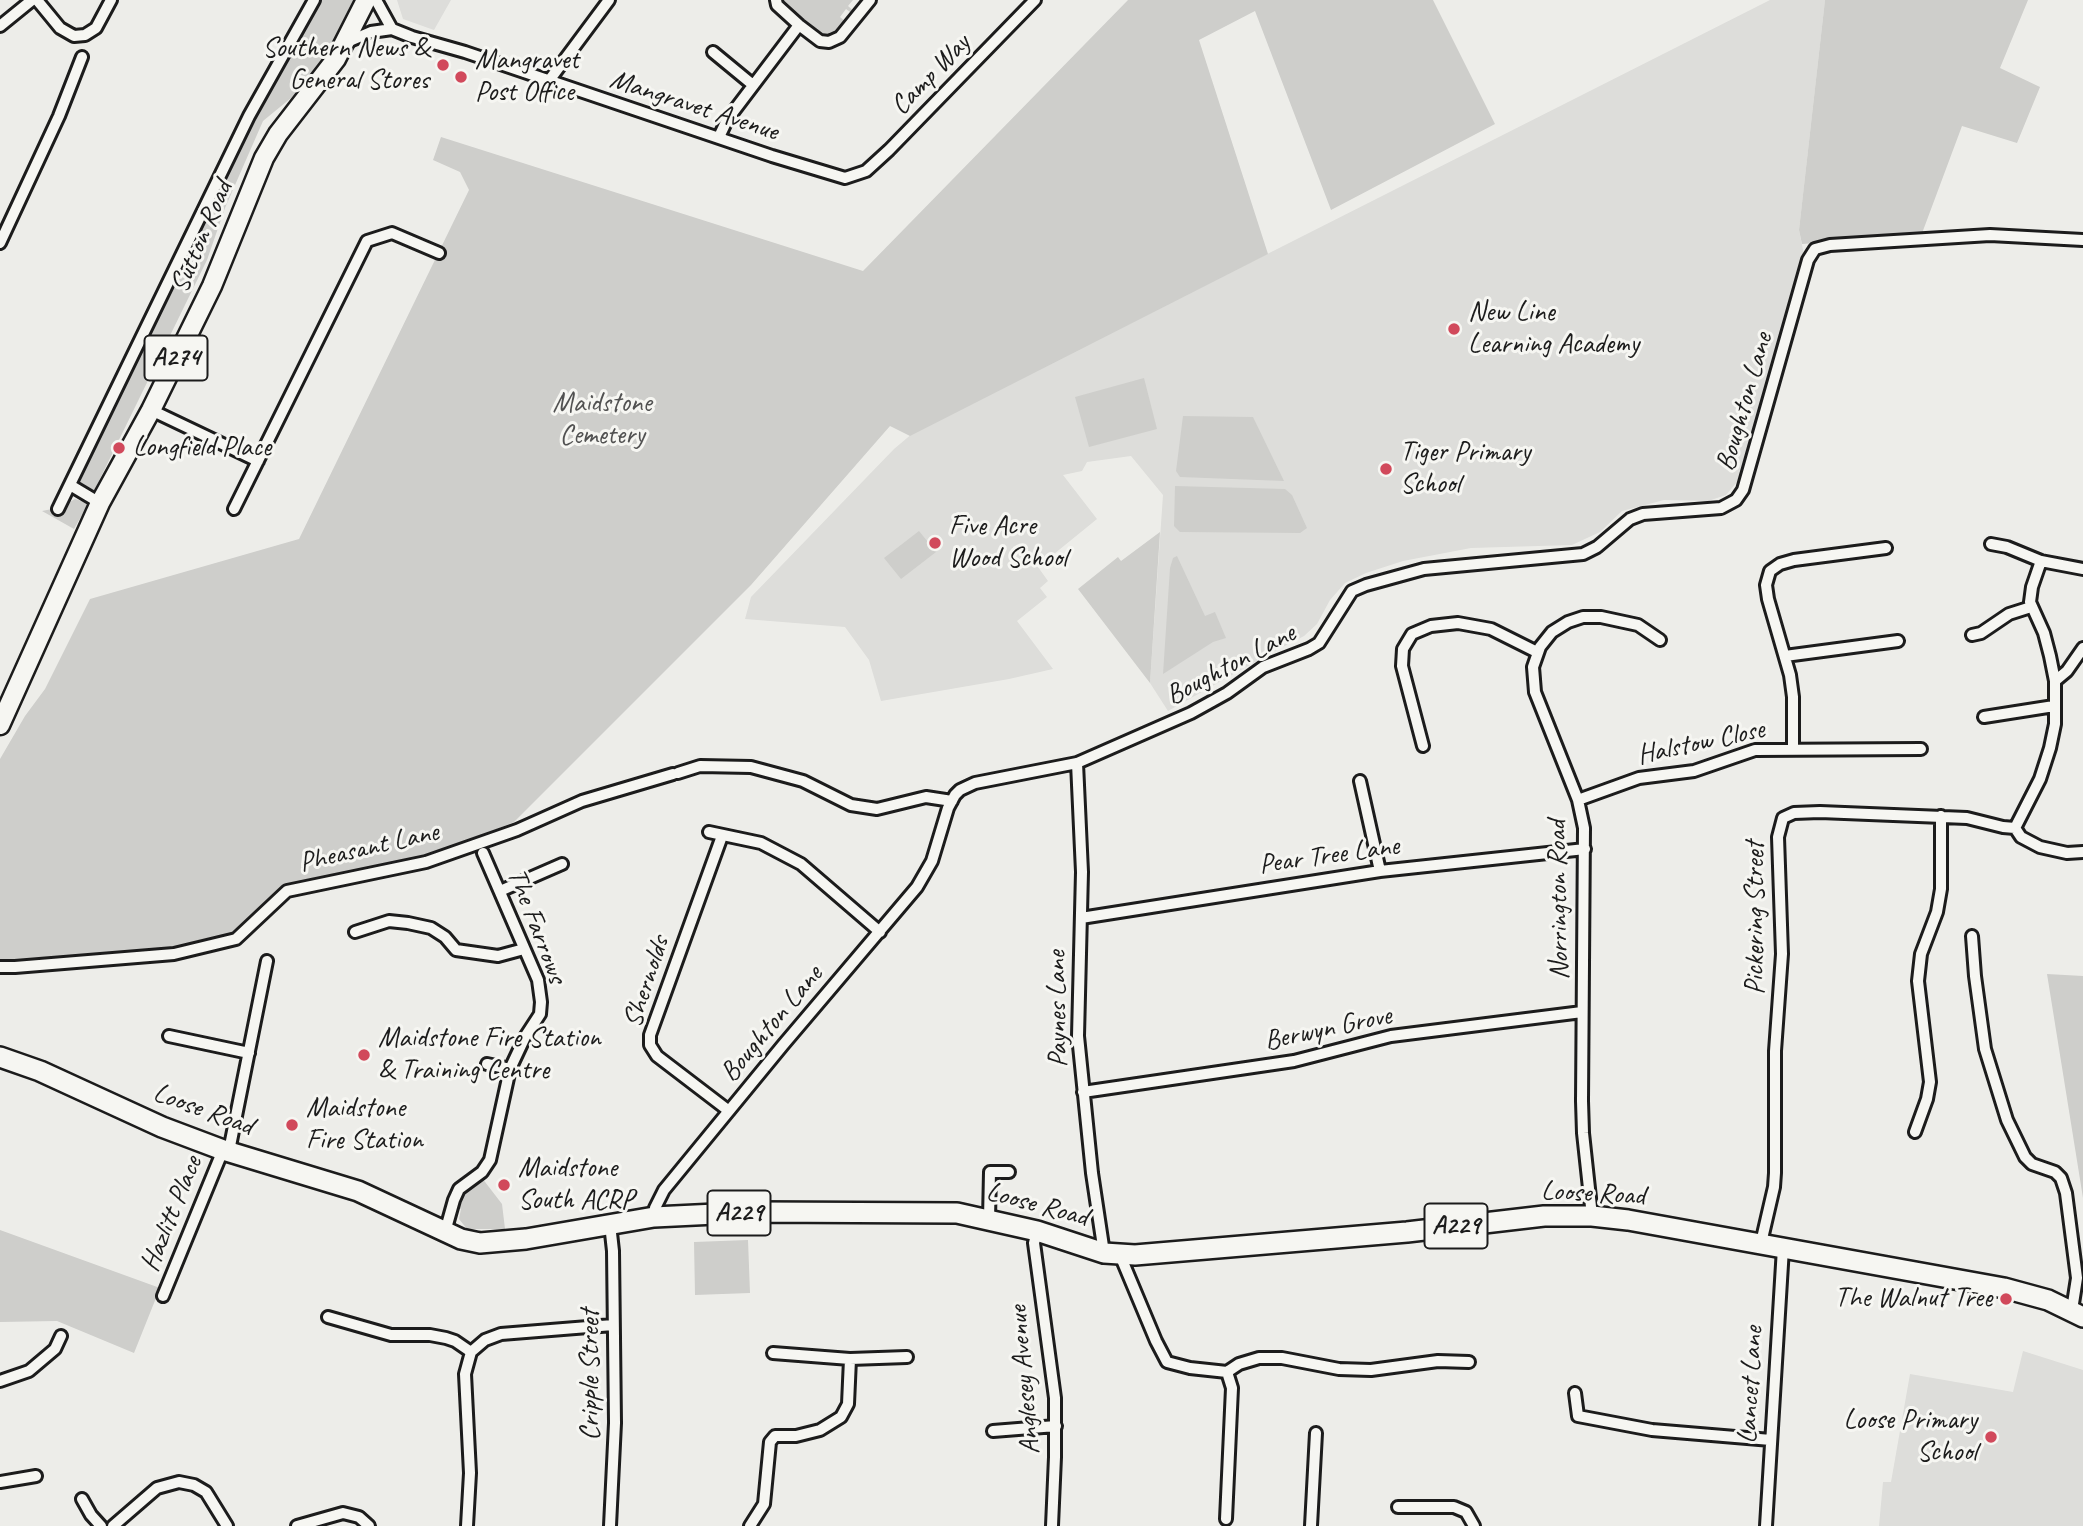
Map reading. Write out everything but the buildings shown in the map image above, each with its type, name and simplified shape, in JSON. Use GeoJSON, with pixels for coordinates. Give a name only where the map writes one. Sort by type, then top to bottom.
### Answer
{"type":"FeatureCollection","features":[{"type":"Feature","properties":{"kind":"highway","name":"Loose Road"},"geometry":{"type":"LineString","coordinates":[[0,1057],[40,1071],[162,1127],[358,1191],[461,1239],[490,1243],[654,1217],[758,1212],[957,1213],[1037,1231],[1112,1254],[1183,1253],[1363,1237],[1544,1216],[1592,1216],[1628,1220],[2004,1288],[2048,1300],[2077,1313]]}},
{"type":"Feature","properties":{"kind":"main road","name":"Sutton Road"},"geometry":{"type":"LineString","coordinates":[[0,725],[100,503],[151,410],[212,286],[264,158],[278,134],[336,60],[366,0]]}},
{"type":"Feature","properties":{"kind":"street"},"geometry":{"type":"LineString","coordinates":[[0,26],[34,0],[65,33],[74,36],[93,31],[100,25],[111,0]]}},
{"type":"Feature","properties":{"kind":"street","name":"Sutton Road"},"geometry":{"type":"LineString","coordinates":[[58,509],[249,116],[314,0]]}},
{"type":"Feature","properties":{"kind":"street"},"geometry":{"type":"LineString","coordinates":[[345,43],[372,32],[392,29],[376,0]]}},
{"type":"Feature","properties":{"kind":"street"},"geometry":{"type":"LineString","coordinates":[[548,82],[609,0]]}},
{"type":"Feature","properties":{"kind":"street"},"geometry":{"type":"LineString","coordinates":[[776,0],[777,5],[799,25],[820,41],[829,42],[840,37],[870,0]]}},
{"type":"Feature","properties":{"kind":"street","name":"Camp Way"},"geometry":{"type":"LineString","coordinates":[[855,176],[866,171],[889,150],[1035,0]]}},
{"type":"Feature","properties":{"kind":"street"},"geometry":{"type":"LineString","coordinates":[[719,137],[727,120],[799,25]]}},
{"type":"Feature","properties":{"kind":"street","name":"Mangravet Avenue"},"geometry":{"type":"LineString","coordinates":[[392,29],[836,177],[855,176]]}},
{"type":"Feature","properties":{"kind":"street"},"geometry":{"type":"LineString","coordinates":[[713,52],[753,86]]}},
{"type":"Feature","properties":{"kind":"street"},"geometry":{"type":"LineString","coordinates":[[0,243],[59,116],[82,57]]}},
{"type":"Feature","properties":{"kind":"street"},"geometry":{"type":"LineString","coordinates":[[234,509],[367,241],[391,233],[439,253]]}},
{"type":"Feature","properties":{"kind":"street","name":"Boughton Lane"},"geometry":{"type":"LineString","coordinates":[[654,1217],[664,1190],[925,875],[952,801],[960,790],[975,783],[1077,763],[1171,723],[1227,693],[1263,667],[1319,643],[1352,591],[1366,584],[1424,569],[1583,554],[1597,547],[1630,519],[1643,513],[1721,508],[1736,500],[1743,490],[1808,260],[1815,249],[1830,245],[1990,235],[2083,240]]}},
{"type":"Feature","properties":{"kind":"street"},"geometry":{"type":"LineString","coordinates":[[151,410],[258,461]]}},
{"type":"Feature","properties":{"kind":"street"},"geometry":{"type":"LineString","coordinates":[[70,485],[100,503]]}},
{"type":"Feature","properties":{"kind":"street"},"geometry":{"type":"LineString","coordinates":[[1991,544],[2007,547],[2041,561],[2083,569]]}},
{"type":"Feature","properties":{"kind":"street"},"geometry":{"type":"LineString","coordinates":[[1793,748],[1793,696],[1785,656],[1768,599],[1766,585],[1770,571],[1780,564],[1794,560],[1886,548]]}},
{"type":"Feature","properties":{"kind":"street"},"geometry":{"type":"LineString","coordinates":[[2015,828],[2046,764],[2054,724],[2055,681],[2044,633],[2031,607],[2032,587],[2041,561]]}},
{"type":"Feature","properties":{"kind":"street"},"geometry":{"type":"LineString","coordinates":[[1972,635],[1982,633],[2009,614],[2031,607]]}},
{"type":"Feature","properties":{"kind":"street"},"geometry":{"type":"LineString","coordinates":[[1423,746],[1402,666],[1403,649],[1412,634],[1432,626],[1458,623],[1491,629],[1537,652],[1552,632],[1568,622],[1583,617],[1601,617],[1638,625],[1660,640]]}},
{"type":"Feature","properties":{"kind":"street"},"geometry":{"type":"LineString","coordinates":[[1785,656],[1898,641]]}},
{"type":"Feature","properties":{"kind":"street"},"geometry":{"type":"LineString","coordinates":[[2055,681],[2067,671],[2083,648]]}},
{"type":"Feature","properties":{"kind":"street","name":"Norrington Road"},"geometry":{"type":"LineString","coordinates":[[1537,652],[1532,675],[1535,692],[1578,800],[1584,828],[1583,1133],[1592,1216]]}},
{"type":"Feature","properties":{"kind":"street"},"geometry":{"type":"LineString","coordinates":[[1984,716],[2054,706]]}},
{"type":"Feature","properties":{"kind":"street","name":"Halstow Close"},"geometry":{"type":"LineString","coordinates":[[1578,800],[1639,778],[1694,771],[1755,750],[1921,749]]}},
{"type":"Feature","properties":{"kind":"street","name":"Paynes Lane"},"geometry":{"type":"LineString","coordinates":[[1077,763],[1081,834],[1078,1036],[1091,1173],[1112,1254],[1167,1362],[1227,1372]]}},
{"type":"Feature","properties":{"kind":"street","name":"Pheasant Lane"},"geometry":{"type":"LineString","coordinates":[[0,967],[174,954],[236,939],[287,891],[426,862],[517,830],[582,801],[700,766],[751,767],[803,780],[851,805],[877,809],[926,797],[952,801]]}},
{"type":"Feature","properties":{"kind":"street"},"geometry":{"type":"LineString","coordinates":[[1360,781],[1380,871]]}},
{"type":"Feature","properties":{"kind":"street","name":"Pickering Street"},"geometry":{"type":"LineString","coordinates":[[1761,1244],[1775,1172],[1775,1051],[1782,975],[1778,837],[1781,821],[1790,814],[1820,812],[1975,819],[2015,828],[2021,837],[2040,847],[2067,853],[2083,852]]}},
{"type":"Feature","properties":{"kind":"street"},"geometry":{"type":"LineString","coordinates":[[1915,1132],[1930,1082],[1918,981],[1923,946],[1940,900],[1941,816]]}},
{"type":"Feature","properties":{"kind":"street"},"geometry":{"type":"LineString","coordinates":[[709,832],[761,843],[801,864],[880,932]]}},
{"type":"Feature","properties":{"kind":"street","name":"Shernolds"},"geometry":{"type":"LineString","coordinates":[[722,836],[650,1035],[650,1045],[657,1056],[730,1111]]}},
{"type":"Feature","properties":{"kind":"street","name":"Pear Tree Lane"},"geometry":{"type":"LineString","coordinates":[[1081,918],[1380,871],[1584,849]]}},
{"type":"Feature","properties":{"kind":"street","name":"The Farrows"},"geometry":{"type":"LineString","coordinates":[[445,1232],[459,1189],[482,1172],[490,1160],[510,1069],[525,1037],[540,1014],[538,980],[483,853]]}},
{"type":"Feature","properties":{"kind":"street"},"geometry":{"type":"LineString","coordinates":[[500,891],[562,864]]}},
{"type":"Feature","properties":{"kind":"street"},"geometry":{"type":"LineString","coordinates":[[355,932],[389,921],[431,928],[445,937],[456,950],[498,956],[524,949]]}},
{"type":"Feature","properties":{"kind":"street"},"geometry":{"type":"LineString","coordinates":[[1972,936],[1986,1049],[2007,1120],[2025,1157],[2032,1164],[2055,1172],[2061,1178],[2066,1193],[2077,1278],[2077,1313]]}},
{"type":"Feature","properties":{"kind":"street","name":"Hazlitt Place"},"geometry":{"type":"LineString","coordinates":[[163,1296],[226,1150],[267,961]]}},
{"type":"Feature","properties":{"kind":"street","name":"Berwyn Grove"},"geometry":{"type":"LineString","coordinates":[[1083,1092],[1294,1061],[1391,1036],[1582,1012]]}},
{"type":"Feature","properties":{"kind":"street"},"geometry":{"type":"LineString","coordinates":[[169,1036],[249,1053]]}},
{"type":"Feature","properties":{"kind":"street"},"geometry":{"type":"LineString","coordinates":[[487,1064],[510,1069]]}},
{"type":"Feature","properties":{"kind":"street"},"geometry":{"type":"LineString","coordinates":[[989,1219],[990,1172],[1009,1172]]}},
{"type":"Feature","properties":{"kind":"street","name":"Cripple Street"},"geometry":{"type":"LineString","coordinates":[[610,1224],[615,1423],[610,1526]]}},
{"type":"Feature","properties":{"kind":"street","name":"Anglesey Avenue"},"geometry":{"type":"LineString","coordinates":[[1037,1231],[1034,1243],[1056,1426],[1052,1526]]}},
{"type":"Feature","properties":{"kind":"street","name":"Lancet Lane"},"geometry":{"type":"LineString","coordinates":[[1766,1526],[1783,1248]]}},
{"type":"Feature","properties":{"kind":"street"},"geometry":{"type":"LineString","coordinates":[[328,1317],[350,1317],[391,1335],[430,1335],[446,1338],[471,1352]]}},
{"type":"Feature","properties":{"kind":"street"},"geometry":{"type":"LineString","coordinates":[[467,1526],[473,1432],[465,1374],[471,1352],[485,1340],[501,1334],[613,1325]]}},
{"type":"Feature","properties":{"kind":"street"},"geometry":{"type":"LineString","coordinates":[[0,1381],[29,1371],[55,1349],[61,1336]]}},
{"type":"Feature","properties":{"kind":"street"},"geometry":{"type":"LineString","coordinates":[[772,1353],[850,1359],[907,1357]]}},
{"type":"Feature","properties":{"kind":"street"},"geometry":{"type":"LineString","coordinates":[[1226,1519],[1232,1388],[1227,1372],[1239,1364],[1259,1358],[1282,1358],[1339,1369],[1371,1370],[1438,1361],[1469,1362]]}},
{"type":"Feature","properties":{"kind":"street"},"geometry":{"type":"LineString","coordinates":[[750,1526],[764,1504],[770,1442],[775,1436],[796,1436],[820,1430],[841,1417],[848,1404],[850,1359]]}},
{"type":"Feature","properties":{"kind":"street"},"geometry":{"type":"LineString","coordinates":[[1575,1393],[1578,1416],[1666,1432],[1771,1440]]}},
{"type":"Feature","properties":{"kind":"street"},"geometry":{"type":"LineString","coordinates":[[993,1432],[1056,1426]]}},
{"type":"Feature","properties":{"kind":"street"},"geometry":{"type":"LineString","coordinates":[[1311,1526],[1316,1433]]}},
{"type":"Feature","properties":{"kind":"street"},"geometry":{"type":"LineString","coordinates":[[0,1482],[37,1477]]}},
{"type":"Feature","properties":{"kind":"street"},"geometry":{"type":"LineString","coordinates":[[113,1526],[157,1488],[171,1482],[179,1482],[194,1485],[206,1492],[227,1526]]}},
{"type":"Feature","properties":{"kind":"street"},"geometry":{"type":"LineString","coordinates":[[82,1499],[101,1526]]}},
{"type":"Feature","properties":{"kind":"street"},"geometry":{"type":"LineString","coordinates":[[1398,1507],[1454,1507],[1466,1512],[1474,1526]]}},
{"type":"Feature","properties":{"kind":"street"},"geometry":{"type":"LineString","coordinates":[[297,1526],[343,1513],[359,1517],[369,1526]]}},
{"type":"Feature","properties":{"kind":"street"},"geometry":{"type":"LineString","coordinates":[[80,1522],[91,1515]]}},
{"type":"Feature","properties":{"kind":"shaded area"},"geometry":{"type":"Polygon","coordinates":[[[397,0],[451,0],[434,30],[403,19],[397,0]]]}},
{"type":"Feature","properties":{"kind":"shaded area","name":"New Line Learning Academy"},"geometry":{"type":"Polygon","coordinates":[[[1770,0],[1825,0],[1799,230],[1804,255],[1780,357],[1737,482],[1726,495],[1708,501],[1664,500],[1622,511],[1600,532],[1572,545],[1471,548],[1403,561],[1366,573],[1345,583],[1330,600],[1317,624],[1304,636],[1168,711],[1150,683],[1163,495],[1131,456],[1087,462],[1082,471],[1063,475],[1097,519],[1038,567],[1048,581],[1040,588],[1047,597],[1017,621],[1053,669],[881,701],[869,660],[845,627],[745,619],[751,597],[894,449],[913,433],[1770,0]]]}},
{"type":"Feature","properties":{"kind":"shaded area","name":"Loose Primary School"},"geometry":{"type":"Polygon","coordinates":[[[2023,1351],[2083,1370],[2083,1526],[1879,1526],[1883,1482],[1891,1482],[1910,1374],[2013,1392],[2023,1351]]]}},
{"type":"Feature","properties":{"kind":"green space"},"geometry":{"type":"Polygon","coordinates":[[[316,0],[358,0],[327,56],[291,98],[263,121],[225,208],[207,260],[92,495],[78,486],[77,480],[254,114],[316,0]]]}},
{"type":"Feature","properties":{"kind":"green space"},"geometry":{"type":"Polygon","coordinates":[[[781,0],[853,0],[848,6],[856,13],[854,15],[846,9],[840,17],[848,24],[840,33],[822,38],[782,6],[781,0]]]}},
{"type":"Feature","properties":{"kind":"green space","name":"Maidstone Cemetery"},"geometry":{"type":"Polygon","coordinates":[[[1128,0],[1433,0],[1495,124],[1331,210],[1255,11],[1199,40],[1268,254],[910,436],[890,426],[751,585],[514,822],[425,858],[286,887],[235,936],[175,950],[26,963],[0,961],[0,759],[25,716],[45,689],[90,599],[299,539],[469,190],[460,172],[433,160],[441,137],[863,271],[1128,0]]]}},
{"type":"Feature","properties":{"kind":"green space"},"geometry":{"type":"Polygon","coordinates":[[[1825,0],[2028,0],[2000,68],[2040,87],[2017,143],[1962,126],[1921,236],[1802,244],[1799,230],[1825,0]]]}},
{"type":"Feature","properties":{"kind":"green space"},"geometry":{"type":"Polygon","coordinates":[[[1144,378],[1157,429],[1089,447],[1075,397],[1144,378]]]}},
{"type":"Feature","properties":{"kind":"green space"},"geometry":{"type":"Polygon","coordinates":[[[1183,416],[1253,417],[1284,481],[1180,477],[1176,471],[1183,416]]]}},
{"type":"Feature","properties":{"kind":"green space"},"geometry":{"type":"Polygon","coordinates":[[[1175,486],[1285,489],[1292,495],[1307,528],[1300,533],[1180,532],[1174,526],[1175,486]]]}},
{"type":"Feature","properties":{"kind":"green space"},"geometry":{"type":"Polygon","coordinates":[[[75,499],[85,502],[87,506],[74,529],[42,511],[52,509],[60,513],[64,505],[75,499]]]}},
{"type":"Feature","properties":{"kind":"green space"},"geometry":{"type":"Polygon","coordinates":[[[919,531],[936,552],[901,579],[884,558],[919,531]]]}},
{"type":"Feature","properties":{"kind":"green space"},"geometry":{"type":"Polygon","coordinates":[[[1160,532],[1150,683],[1078,589],[1118,557],[1121,561],[1160,532]]]}},
{"type":"Feature","properties":{"kind":"green space"},"geometry":{"type":"Polygon","coordinates":[[[1177,556],[1205,616],[1215,612],[1226,638],[1213,642],[1163,674],[1170,568],[1173,558],[1177,556]]]}},
{"type":"Feature","properties":{"kind":"green space"},"geometry":{"type":"Polygon","coordinates":[[[2047,974],[2083,976],[2083,1198],[2047,974]]]}},
{"type":"Feature","properties":{"kind":"green space"},"geometry":{"type":"Polygon","coordinates":[[[482,1178],[502,1204],[505,1229],[467,1229],[459,1219],[461,1209],[457,1209],[461,1195],[468,1184],[482,1178]]]}},
{"type":"Feature","properties":{"kind":"green space"},"geometry":{"type":"Polygon","coordinates":[[[0,1230],[160,1288],[134,1353],[57,1321],[0,1322],[0,1230]]]}},
{"type":"Feature","properties":{"kind":"green space"},"geometry":{"type":"Polygon","coordinates":[[[748,1240],[750,1293],[695,1295],[694,1242],[748,1240]]]}},
{"type":"Feature","properties":{"kind":"place","name":"Southern News & General Stores"},"geometry":{"type":"Point","coordinates":[443,65]}},
{"type":"Feature","properties":{"kind":"place","name":"Mangravet Post Office"},"geometry":{"type":"Point","coordinates":[461,77]}},
{"type":"Feature","properties":{"kind":"place","name":"New Line Learning Academy"},"geometry":{"type":"Point","coordinates":[1454,329]}},
{"type":"Feature","properties":{"kind":"place","name":"Longfield Place"},"geometry":{"type":"Point","coordinates":[119,448]}},
{"type":"Feature","properties":{"kind":"place","name":"Tiger Primary School"},"geometry":{"type":"Point","coordinates":[1386,469]}},
{"type":"Feature","properties":{"kind":"place","name":"Five Acre Wood School"},"geometry":{"type":"Point","coordinates":[935,543]}},
{"type":"Feature","properties":{"kind":"place","name":"Maidstone Fire Station & Training Centre"},"geometry":{"type":"Point","coordinates":[364,1055]}},
{"type":"Feature","properties":{"kind":"place","name":"Maidstone Fire Station"},"geometry":{"type":"Point","coordinates":[292,1125]}},
{"type":"Feature","properties":{"kind":"place","name":"Maidstone South ACRP"},"geometry":{"type":"Point","coordinates":[504,1185]}},
{"type":"Feature","properties":{"kind":"place","name":"The Walnut Tree"},"geometry":{"type":"Point","coordinates":[2006,1299]}},
{"type":"Feature","properties":{"kind":"place","name":"Loose Primary School"},"geometry":{"type":"Point","coordinates":[1991,1437]}}]}
